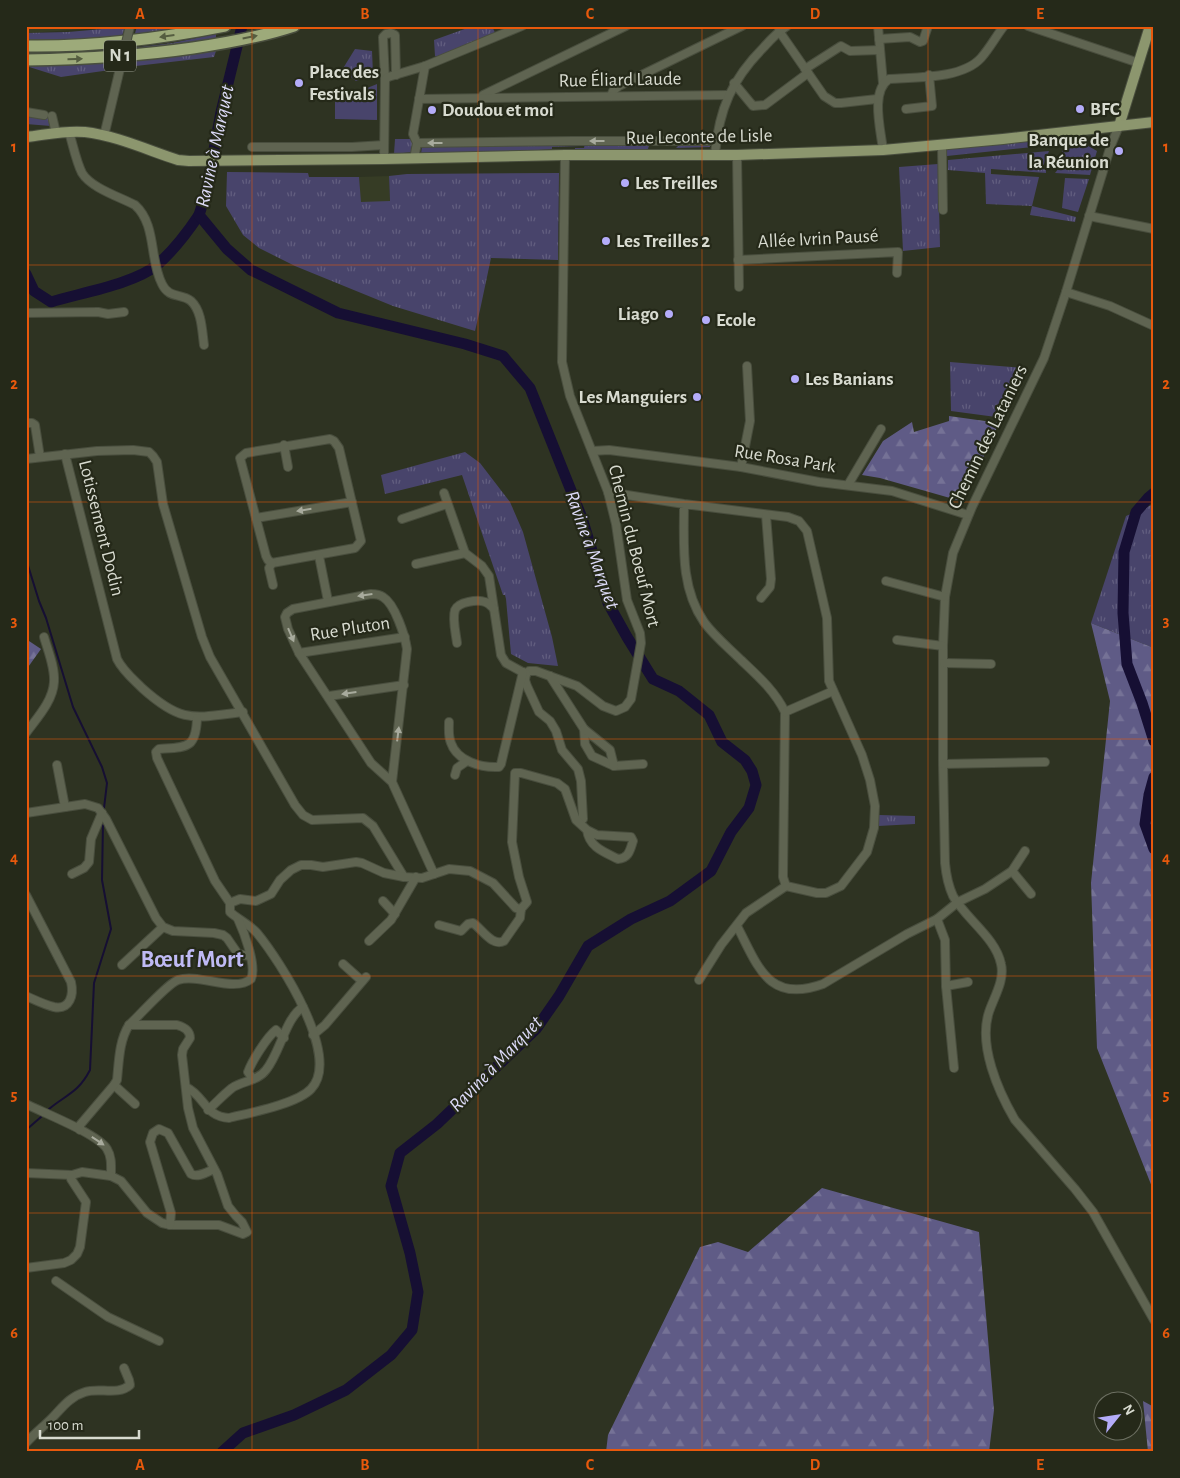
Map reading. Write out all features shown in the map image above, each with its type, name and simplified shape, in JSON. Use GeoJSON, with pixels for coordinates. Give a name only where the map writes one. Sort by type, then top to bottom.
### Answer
{"type":"FeatureCollection","features":[{"type":"Feature","properties":{"kind":"highway","name":"N 1"},"geometry":{"type":"LineString","coordinates":[[26,46],[95,44],[167,36],[220,27]]}},
{"type":"Feature","properties":{"kind":"highway","name":"N 1"},"geometry":{"type":"LineString","coordinates":[[26,60],[131,56],[214,45],[290,27]]}},
{"type":"Feature","properties":{"kind":"main road"},"geometry":{"type":"LineString","coordinates":[[1119,126],[1150,26]]}},
{"type":"Feature","properties":{"kind":"main road"},"geometry":{"type":"LineString","coordinates":[[1126,104],[1132,116],[1140,124],[1154,122]]}},
{"type":"Feature","properties":{"kind":"main road","name":"Rue Leconte de Lisle"},"geometry":{"type":"LineString","coordinates":[[26,136],[85,132],[104,136],[173,158],[190,161],[384,160],[565,155],[738,155],[883,150],[1140,124]]}},
{"type":"Feature","properties":{"kind":"street"},"geometry":{"type":"LineString","coordinates":[[104,136],[130,26]]}},
{"type":"Feature","properties":{"kind":"street"},"geometry":{"type":"LineString","coordinates":[[385,80],[396,74],[426,66],[522,26]]}},
{"type":"Feature","properties":{"kind":"street"},"geometry":{"type":"LineString","coordinates":[[480,97],[626,26]]}},
{"type":"Feature","properties":{"kind":"street"},"geometry":{"type":"LineString","coordinates":[[612,96],[613,91],[619,86],[742,26]]}},
{"type":"Feature","properties":{"kind":"street"},"geometry":{"type":"LineString","coordinates":[[715,154],[716,141],[728,95],[734,83],[752,58],[779,31],[787,26]]}},
{"type":"Feature","properties":{"kind":"street"},"geometry":{"type":"LineString","coordinates":[[878,26],[883,83],[877,99],[883,150]]}},
{"type":"Feature","properties":{"kind":"street"},"geometry":{"type":"LineString","coordinates":[[880,39],[910,37],[923,42],[928,26]]}},
{"type":"Feature","properties":{"kind":"street"},"geometry":{"type":"LineString","coordinates":[[883,83],[889,79],[952,74],[967,69],[981,58],[1004,26]]}},
{"type":"Feature","properties":{"kind":"street"},"geometry":{"type":"LineString","coordinates":[[1028,26],[1139,63]]}},
{"type":"Feature","properties":{"kind":"street"},"geometry":{"type":"LineString","coordinates":[[779,31],[824,96],[835,103],[877,99]]}},
{"type":"Feature","properties":{"kind":"street"},"geometry":{"type":"LineString","coordinates":[[384,160],[385,80],[383,37],[391,32],[395,35],[396,74]]}},
{"type":"Feature","properties":{"kind":"street"},"geometry":{"type":"LineString","coordinates":[[734,83],[753,106],[765,105],[806,71],[841,46],[850,51],[880,50]]}},
{"type":"Feature","properties":{"kind":"street"},"geometry":{"type":"LineString","coordinates":[[414,159],[417,143],[413,134],[426,66]]}},
{"type":"Feature","properties":{"kind":"street"},"geometry":{"type":"LineString","coordinates":[[906,109],[932,106],[930,76]]}},
{"type":"Feature","properties":{"kind":"street"},"geometry":{"type":"LineString","coordinates":[[508,83],[507,91],[512,97]]}},
{"type":"Feature","properties":{"kind":"street","name":"Rue Éliard Laude"},"geometry":{"type":"LineString","coordinates":[[419,99],[728,95]]}},
{"type":"Feature","properties":{"kind":"street"},"geometry":{"type":"LineString","coordinates":[[26,112],[44,115]]}},
{"type":"Feature","properties":{"kind":"street"},"geometry":{"type":"LineString","coordinates":[[52,116],[56,133]]}},
{"type":"Feature","properties":{"kind":"street","name":"Chemin des Lataniers"},"geometry":{"type":"LineString","coordinates":[[1119,126],[1088,216],[1044,358],[968,515],[953,553],[945,597],[943,646],[945,863],[946,876],[958,902],[988,939],[1001,962],[1001,977],[988,1013],[985,1043],[1008,1108],[1015,1120],[1076,1189],[1092,1212],[1154,1320]]}},
{"type":"Feature","properties":{"kind":"street"},"geometry":{"type":"LineString","coordinates":[[69,132],[81,171],[86,179],[141,210],[149,228],[154,262],[162,285],[167,292],[185,298],[196,307],[204,345]]}},
{"type":"Feature","properties":{"kind":"street"},"geometry":{"type":"LineString","coordinates":[[417,143],[716,141]]}},
{"type":"Feature","properties":{"kind":"street"},"geometry":{"type":"LineString","coordinates":[[252,147],[352,147],[384,145]]}},
{"type":"Feature","properties":{"kind":"street"},"geometry":{"type":"LineString","coordinates":[[942,145],[943,210]]}},
{"type":"Feature","properties":{"kind":"street","name":"Chemin du Boeuf Mort"},"geometry":{"type":"LineString","coordinates":[[524,673],[533,671],[577,686],[603,706],[616,711],[625,707],[631,699],[641,643],[640,632],[627,600],[616,524],[608,492],[570,396],[562,362],[565,155]]}},
{"type":"Feature","properties":{"kind":"street"},"geometry":{"type":"LineString","coordinates":[[738,155],[739,287]]}},
{"type":"Feature","properties":{"kind":"street"},"geometry":{"type":"LineString","coordinates":[[1088,216],[1154,229]]}},
{"type":"Feature","properties":{"kind":"street","name":"Allée Ivrin Pausé"},"geometry":{"type":"LineString","coordinates":[[738,260],[898,252],[897,273]]}},
{"type":"Feature","properties":{"kind":"street"},"geometry":{"type":"LineString","coordinates":[[1066,292],[1125,312],[1154,326]]}},
{"type":"Feature","properties":{"kind":"street"},"geometry":{"type":"LineString","coordinates":[[26,313],[98,312],[108,314],[124,312]]}},
{"type":"Feature","properties":{"kind":"street"},"geometry":{"type":"LineString","coordinates":[[741,467],[750,420],[747,366]]}},
{"type":"Feature","properties":{"kind":"street"},"geometry":{"type":"LineString","coordinates":[[26,424],[32,423],[37,429],[40,457]]}},
{"type":"Feature","properties":{"kind":"street"},"geometry":{"type":"LineString","coordinates":[[848,485],[881,429]]}},
{"type":"Feature","properties":{"kind":"street"},"geometry":{"type":"LineString","coordinates":[[330,438],[339,448],[361,541],[355,548],[272,563],[268,560],[240,458],[246,452],[330,438]]}},
{"type":"Feature","properties":{"kind":"street"},"geometry":{"type":"LineString","coordinates":[[284,445],[288,467]]}},
{"type":"Feature","properties":{"kind":"street","name":"Lotissement Dodin"},"geometry":{"type":"LineString","coordinates":[[242,712],[197,718],[178,714],[158,702],[127,674],[117,659],[65,454],[133,450],[149,452],[153,456],[157,462],[163,504],[202,637],[210,657],[242,712],[295,805],[312,820],[363,818],[368,821],[373,826],[404,877]]}},
{"type":"Feature","properties":{"kind":"street","name":"Rue Rosa Park"},"geometry":{"type":"LineString","coordinates":[[592,451],[609,450],[741,467],[819,482],[892,492],[968,515]]}},
{"type":"Feature","properties":{"kind":"street"},"geometry":{"type":"LineString","coordinates":[[26,459],[65,454]]}},
{"type":"Feature","properties":{"kind":"street"},"geometry":{"type":"LineString","coordinates":[[608,492],[788,517],[799,521],[807,531],[827,618],[829,681],[862,755],[870,780],[875,806],[873,834],[867,852],[846,882],[836,890],[826,893],[786,886],[746,913],[699,980]]}},
{"type":"Feature","properties":{"kind":"street"},"geometry":{"type":"LineString","coordinates":[[444,494],[465,554],[486,570],[489,576],[501,655],[506,663],[524,673]]}},
{"type":"Feature","properties":{"kind":"street"},"geometry":{"type":"LineString","coordinates":[[256,518],[352,502]]}},
{"type":"Feature","properties":{"kind":"street"},"geometry":{"type":"LineString","coordinates":[[402,519],[447,504]]}},
{"type":"Feature","properties":{"kind":"street"},"geometry":{"type":"LineString","coordinates":[[684,504],[684,570],[689,593],[695,608],[705,624],[717,637],[774,693],[785,712],[783,877],[786,886]]}},
{"type":"Feature","properties":{"kind":"street"},"geometry":{"type":"LineString","coordinates":[[761,598],[770,587],[771,580],[766,515]]}},
{"type":"Feature","properties":{"kind":"street"},"geometry":{"type":"LineString","coordinates":[[416,564],[465,554]]}},
{"type":"Feature","properties":{"kind":"street"},"geometry":{"type":"LineString","coordinates":[[318,556],[328,601]]}},
{"type":"Feature","properties":{"kind":"street"},"geometry":{"type":"LineString","coordinates":[[272,563],[270,568],[272,584]]}},
{"type":"Feature","properties":{"kind":"street"},"geometry":{"type":"LineString","coordinates":[[886,581],[945,597]]}},
{"type":"Feature","properties":{"kind":"street"},"geometry":{"type":"LineString","coordinates":[[392,782],[407,649],[405,637],[390,604],[382,596],[371,594],[293,609],[285,617],[288,629],[299,653],[371,763],[392,782],[434,874]]}},
{"type":"Feature","properties":{"kind":"street"},"geometry":{"type":"LineString","coordinates":[[457,643],[454,615],[455,609],[458,606],[484,601],[489,603],[494,609]]}},
{"type":"Feature","properties":{"kind":"street"},"geometry":{"type":"LineString","coordinates":[[26,733],[52,694],[53,670],[44,637]]}},
{"type":"Feature","properties":{"kind":"street","name":"Rue Pluton"},"geometry":{"type":"LineString","coordinates":[[299,653],[405,637]]}},
{"type":"Feature","properties":{"kind":"street"},"geometry":{"type":"LineString","coordinates":[[897,640],[943,646]]}},
{"type":"Feature","properties":{"kind":"street"},"geometry":{"type":"LineString","coordinates":[[944,663],[990,664]]}},
{"type":"Feature","properties":{"kind":"street"},"geometry":{"type":"LineString","coordinates":[[450,722],[450,742],[453,748],[467,761],[499,767],[502,764],[524,673]]}},
{"type":"Feature","properties":{"kind":"street"},"geometry":{"type":"LineString","coordinates":[[524,673],[526,686],[539,712],[553,726],[560,745],[580,774],[584,811],[583,819],[580,822]]}},
{"type":"Feature","properties":{"kind":"street"},"geometry":{"type":"LineString","coordinates":[[550,676],[584,729],[610,750],[614,766]]}},
{"type":"Feature","properties":{"kind":"street"},"geometry":{"type":"LineString","coordinates":[[328,696],[404,685]]}},
{"type":"Feature","properties":{"kind":"street"},"geometry":{"type":"LineString","coordinates":[[785,712],[832,691]]}},
{"type":"Feature","properties":{"kind":"street"},"geometry":{"type":"LineString","coordinates":[[186,1087],[197,1094],[208,1110],[222,1118],[229,1118],[294,1100],[307,1093],[315,1084],[320,1072],[320,1058],[297,994],[262,940],[250,926],[230,912],[230,903],[215,881],[157,758],[156,752],[159,749],[184,747],[191,743],[196,733],[197,718]]}},
{"type":"Feature","properties":{"kind":"street"},"geometry":{"type":"LineString","coordinates":[[584,729],[584,744],[587,751],[596,759],[614,766],[643,764]]}},
{"type":"Feature","properties":{"kind":"street"},"geometry":{"type":"LineString","coordinates":[[455,775],[457,768],[467,761]]}},
{"type":"Feature","properties":{"kind":"street"},"geometry":{"type":"LineString","coordinates":[[943,764],[1045,762]]}},
{"type":"Feature","properties":{"kind":"street"},"geometry":{"type":"LineString","coordinates":[[57,765],[65,806]]}},
{"type":"Feature","properties":{"kind":"street"},"geometry":{"type":"LineString","coordinates":[[439,925],[461,931],[468,924],[473,923],[495,942],[501,943],[520,918],[526,902],[518,877],[512,842],[515,773],[557,783],[565,789],[576,820],[587,830],[597,835],[631,837],[633,840],[629,854],[618,859],[601,851],[589,839],[587,830]]}},
{"type":"Feature","properties":{"kind":"street"},"geometry":{"type":"LineString","coordinates":[[26,813],[65,806],[92,805],[102,813],[156,918],[163,927],[173,931],[219,934],[227,938],[238,954],[250,956]]}},
{"type":"Feature","properties":{"kind":"street"},"geometry":{"type":"LineString","coordinates":[[72,874],[84,868],[89,862],[91,838],[102,813]]}},
{"type":"Feature","properties":{"kind":"street"},"geometry":{"type":"LineString","coordinates":[[737,926],[767,979],[778,987],[794,990],[814,988],[907,934],[937,919],[958,902],[986,889],[1012,871],[1025,851]]}},
{"type":"Feature","properties":{"kind":"street"},"geometry":{"type":"LineString","coordinates":[[230,903],[240,899],[256,901],[271,894],[280,880],[291,870],[301,865],[312,864],[323,867],[356,862],[384,873],[404,877],[422,878],[449,869],[470,871],[493,883],[516,908],[522,909]]}},
{"type":"Feature","properties":{"kind":"street"},"geometry":{"type":"LineString","coordinates":[[1012,871],[1031,894]]}},
{"type":"Feature","properties":{"kind":"street"},"geometry":{"type":"LineString","coordinates":[[369,942],[391,920],[416,877]]}},
{"type":"Feature","properties":{"kind":"street"},"geometry":{"type":"LineString","coordinates":[[26,895],[71,982],[74,992],[70,1001],[63,1006],[54,1007],[26,996]]}},
{"type":"Feature","properties":{"kind":"street"},"geometry":{"type":"LineString","coordinates":[[383,901],[395,914]]}},
{"type":"Feature","properties":{"kind":"street"},"geometry":{"type":"LineString","coordinates":[[80,1130],[80,1125],[117,1080],[122,1040],[129,1025],[172,984],[178,980],[243,984],[253,974],[244,933],[238,919]]}},
{"type":"Feature","properties":{"kind":"street"},"geometry":{"type":"LineString","coordinates":[[937,919],[945,940],[946,986],[954,1068]]}},
{"type":"Feature","properties":{"kind":"street"},"geometry":{"type":"LineString","coordinates":[[122,965],[163,927]]}},
{"type":"Feature","properties":{"kind":"street"},"geometry":{"type":"LineString","coordinates":[[313,1035],[325,1025],[364,979],[343,964]]}},
{"type":"Feature","properties":{"kind":"street"},"geometry":{"type":"LineString","coordinates":[[946,986],[968,982]]}},
{"type":"Feature","properties":{"kind":"street"},"geometry":{"type":"LineString","coordinates":[[208,1110],[232,1088],[253,1080],[266,1071],[284,1038],[292,1018],[297,1010],[303,1007]]}},
{"type":"Feature","properties":{"kind":"street"},"geometry":{"type":"LineString","coordinates":[[26,1173],[72,1175],[82,1172],[110,1176],[121,1181],[155,1220],[170,1225],[219,1225],[226,1226],[238,1234],[247,1232],[242,1222],[228,1206],[214,1169],[190,1119],[182,1055],[190,1035],[186,1029],[177,1025],[129,1025]]}},
{"type":"Feature","properties":{"kind":"street"},"geometry":{"type":"LineString","coordinates":[[253,1080],[248,1072],[250,1066],[274,1031],[276,1030],[284,1038]]}},
{"type":"Feature","properties":{"kind":"street"},"geometry":{"type":"LineString","coordinates":[[114,1085],[135,1104]]}},
{"type":"Feature","properties":{"kind":"street"},"geometry":{"type":"LineString","coordinates":[[26,1104],[80,1130],[102,1143],[111,1156],[110,1176]]}},
{"type":"Feature","properties":{"kind":"street"},"geometry":{"type":"LineString","coordinates":[[170,1225],[171,1213],[150,1142],[153,1133],[159,1129],[168,1133],[190,1174],[194,1176],[200,1175],[214,1169]]}},
{"type":"Feature","properties":{"kind":"street"},"geometry":{"type":"LineString","coordinates":[[94,1173],[104,1168],[111,1156]]}},
{"type":"Feature","properties":{"kind":"street"},"geometry":{"type":"LineString","coordinates":[[26,1268],[64,1263],[71,1260],[77,1254],[80,1247],[86,1202],[72,1179],[72,1175]]}},
{"type":"Feature","properties":{"kind":"street"},"geometry":{"type":"LineString","coordinates":[[56,1281],[108,1317],[159,1341]]}},
{"type":"Feature","properties":{"kind":"street"},"geometry":{"type":"LineString","coordinates":[[26,1443],[64,1404],[78,1395],[95,1390],[121,1391],[126,1389],[130,1385],[130,1380],[124,1368]]}},
{"type":"Feature","properties":{"kind":"shaded area"},"geometry":{"type":"Polygon","coordinates":[[[26,26],[130,26],[26,33],[26,26]]]}},
{"type":"Feature","properties":{"kind":"shaded area"},"geometry":{"type":"Polygon","coordinates":[[[389,176],[390,202],[360,202],[359,177],[389,176]]]}},
{"type":"Feature","properties":{"kind":"green space"},"geometry":{"type":"Polygon","coordinates":[[[137,26],[203,26],[134,37],[137,26]]]}},
{"type":"Feature","properties":{"kind":"green space"},"geometry":{"type":"Polygon","coordinates":[[[473,26],[492,26],[496,35],[440,58],[435,56],[434,40],[473,26]]]}},
{"type":"Feature","properties":{"kind":"green space"},"geometry":{"type":"Polygon","coordinates":[[[125,27],[121,39],[26,41],[26,33],[68,32],[125,27]]]}},
{"type":"Feature","properties":{"kind":"green space"},"geometry":{"type":"Polygon","coordinates":[[[216,34],[216,40],[131,52],[132,48],[172,43],[216,34]]]}},
{"type":"Feature","properties":{"kind":"green space"},"geometry":{"type":"Polygon","coordinates":[[[355,49],[372,51],[373,74],[356,81],[342,70],[355,49]]]}},
{"type":"Feature","properties":{"kind":"green space"},"geometry":{"type":"Polygon","coordinates":[[[216,51],[214,57],[127,67],[128,62],[216,51]]]}},
{"type":"Feature","properties":{"kind":"green space"},"geometry":{"type":"Polygon","coordinates":[[[119,63],[117,69],[61,77],[26,66],[119,63]]]}},
{"type":"Feature","properties":{"kind":"green space"},"geometry":{"type":"Polygon","coordinates":[[[377,84],[377,120],[335,119],[335,101],[377,84]]]}},
{"type":"Feature","properties":{"kind":"green space"},"geometry":{"type":"Polygon","coordinates":[[[26,110],[46,114],[51,126],[26,124],[26,110]]]}},
{"type":"Feature","properties":{"kind":"green space"},"geometry":{"type":"Polygon","coordinates":[[[395,139],[412,139],[414,145],[412,152],[394,154],[395,139]]]}},
{"type":"Feature","properties":{"kind":"green space"},"geometry":{"type":"Polygon","coordinates":[[[1051,139],[1051,145],[947,156],[947,149],[1051,139]]]}},
{"type":"Feature","properties":{"kind":"green space"},"geometry":{"type":"Polygon","coordinates":[[[692,142],[710,143],[710,147],[676,148],[679,145],[692,142]]]}},
{"type":"Feature","properties":{"kind":"green space"},"geometry":{"type":"Polygon","coordinates":[[[1081,142],[1097,151],[1090,175],[1055,173],[1059,168],[1063,149],[1075,148],[1081,142]]]}},
{"type":"Feature","properties":{"kind":"green space"},"geometry":{"type":"Polygon","coordinates":[[[582,143],[581,146],[485,154],[421,154],[422,146],[582,143]]]}},
{"type":"Feature","properties":{"kind":"green space"},"geometry":{"type":"Polygon","coordinates":[[[585,143],[673,143],[672,145],[649,145],[648,149],[575,150],[575,148],[584,148],[585,143]]]}},
{"type":"Feature","properties":{"kind":"green space"},"geometry":{"type":"Polygon","coordinates":[[[1049,151],[1042,169],[1046,170],[1046,173],[991,169],[991,174],[1039,177],[1032,206],[986,204],[985,173],[948,170],[948,160],[1049,151]]]}},
{"type":"Feature","properties":{"kind":"green space"},"geometry":{"type":"Polygon","coordinates":[[[938,164],[940,247],[903,251],[899,167],[938,164]]]}},
{"type":"Feature","properties":{"kind":"green space"},"geometry":{"type":"Polygon","coordinates":[[[227,172],[308,173],[309,177],[359,177],[361,202],[390,201],[389,176],[407,174],[559,173],[558,260],[491,258],[475,331],[393,306],[295,266],[259,248],[243,235],[226,206],[227,172]]]}},
{"type":"Feature","properties":{"kind":"green space"},"geometry":{"type":"Polygon","coordinates":[[[1065,178],[1089,179],[1078,212],[1062,208],[1065,178]]]}},
{"type":"Feature","properties":{"kind":"green space"},"geometry":{"type":"Polygon","coordinates":[[[1032,206],[1076,217],[1075,222],[1030,215],[1032,206]]]}},
{"type":"Feature","properties":{"kind":"green space"},"geometry":{"type":"Polygon","coordinates":[[[950,362],[1025,368],[996,417],[951,411],[950,362]]]}},
{"type":"Feature","properties":{"kind":"green space"},"geometry":{"type":"Polygon","coordinates":[[[949,416],[999,423],[965,497],[957,500],[880,478],[862,475],[883,441],[912,422],[914,432],[949,421],[949,416]]]}},
{"type":"Feature","properties":{"kind":"green space"},"geometry":{"type":"Polygon","coordinates":[[[465,452],[480,463],[510,502],[523,532],[552,637],[558,666],[528,663],[511,654],[505,595],[503,595],[462,475],[385,494],[381,475],[465,452]]]}},
{"type":"Feature","properties":{"kind":"green space"},"geometry":{"type":"Polygon","coordinates":[[[1154,504],[1154,648],[1091,623],[1126,516],[1154,504]]]}},
{"type":"Feature","properties":{"kind":"green space"},"geometry":{"type":"Polygon","coordinates":[[[1091,623],[1154,648],[1154,1192],[1097,1048],[1091,883],[1110,701],[1091,623]]]}},
{"type":"Feature","properties":{"kind":"green space"},"geometry":{"type":"Polygon","coordinates":[[[26,639],[41,649],[26,670],[26,639]]]}},
{"type":"Feature","properties":{"kind":"green space"},"geometry":{"type":"Polygon","coordinates":[[[879,815],[915,816],[915,824],[878,826],[879,815]]]}},
{"type":"Feature","properties":{"kind":"green space"},"geometry":{"type":"Polygon","coordinates":[[[822,1188],[979,1232],[994,1410],[989,1452],[606,1452],[608,1435],[700,1247],[718,1242],[748,1252],[822,1188]]]}},
{"type":"Feature","properties":{"kind":"green space"},"geometry":{"type":"Polygon","coordinates":[[[1143,1401],[1154,1407],[1154,1452],[1148,1452],[1143,1401]]]}},
{"type":"Feature","properties":{"kind":"waterway","name":"Ravine à Marquet"},"geometry":{"type":"LineString","coordinates":[[222,1452],[243,1433],[294,1415],[346,1390],[391,1355],[412,1330],[418,1292],[410,1253],[391,1186],[400,1153],[437,1124],[536,1029],[559,996],[588,946],[631,919],[670,901],[711,871],[731,832],[749,808],[756,785],[752,771],[745,760],[722,742],[709,715],[679,691],[653,679],[627,637],[608,603],[582,518],[530,388],[503,356],[465,344],[338,313],[251,270],[227,249],[199,215],[206,193],[221,112],[242,26]]}},
{"type":"Feature","properties":{"kind":"waterway"},"geometry":{"type":"LineString","coordinates":[[26,274],[34,291],[51,302],[121,283],[135,278],[157,265],[180,242],[199,215]]}},
{"type":"Feature","properties":{"kind":"waterway"},"geometry":{"type":"LineString","coordinates":[[1154,493],[1136,512],[1124,552],[1123,613],[1127,664],[1154,741]]}},
{"type":"Feature","properties":{"kind":"waterway"},"geometry":{"type":"LineString","coordinates":[[26,559],[73,707],[102,767],[107,783],[104,808]]}},
{"type":"Feature","properties":{"kind":"waterway"},"geometry":{"type":"LineString","coordinates":[[1154,777],[1149,795],[1145,824],[1154,849]]}},
{"type":"Feature","properties":{"kind":"waterway"},"geometry":{"type":"LineString","coordinates":[[49,1109],[81,1084],[90,1070],[94,983],[111,929],[102,880],[103,822]]}},
{"type":"Feature","properties":{"kind":"waterway"},"geometry":{"type":"LineString","coordinates":[[26,1130],[41,1117]]}},
{"type":"Feature","properties":{"kind":"place","name":"Place des Festivals"},"geometry":{"type":"Point","coordinates":[299,83]}},
{"type":"Feature","properties":{"kind":"place","name":"BFC"},"geometry":{"type":"Point","coordinates":[1080,109]}},
{"type":"Feature","properties":{"kind":"place","name":"Doudou et moi"},"geometry":{"type":"Point","coordinates":[432,110]}},
{"type":"Feature","properties":{"kind":"place","name":"Banque de la Réunion"},"geometry":{"type":"Point","coordinates":[1119,151]}},
{"type":"Feature","properties":{"kind":"place","name":"Les Treilles"},"geometry":{"type":"Point","coordinates":[625,183]}},
{"type":"Feature","properties":{"kind":"place","name":"Les Treilles 2"},"geometry":{"type":"Point","coordinates":[606,241]}},
{"type":"Feature","properties":{"kind":"place","name":"Liago"},"geometry":{"type":"Point","coordinates":[669,314]}},
{"type":"Feature","properties":{"kind":"place","name":"Ecole"},"geometry":{"type":"Point","coordinates":[706,320]}},
{"type":"Feature","properties":{"kind":"place","name":"Les Banians"},"geometry":{"type":"Point","coordinates":[795,379]}},
{"type":"Feature","properties":{"kind":"place","name":"Les Manguiers"},"geometry":{"type":"Point","coordinates":[697,397]}},
{"type":"Feature","properties":{"kind":"district","name":"Bœuf Mort"},"geometry":{"type":"Point","coordinates":[192,960]}}]}
